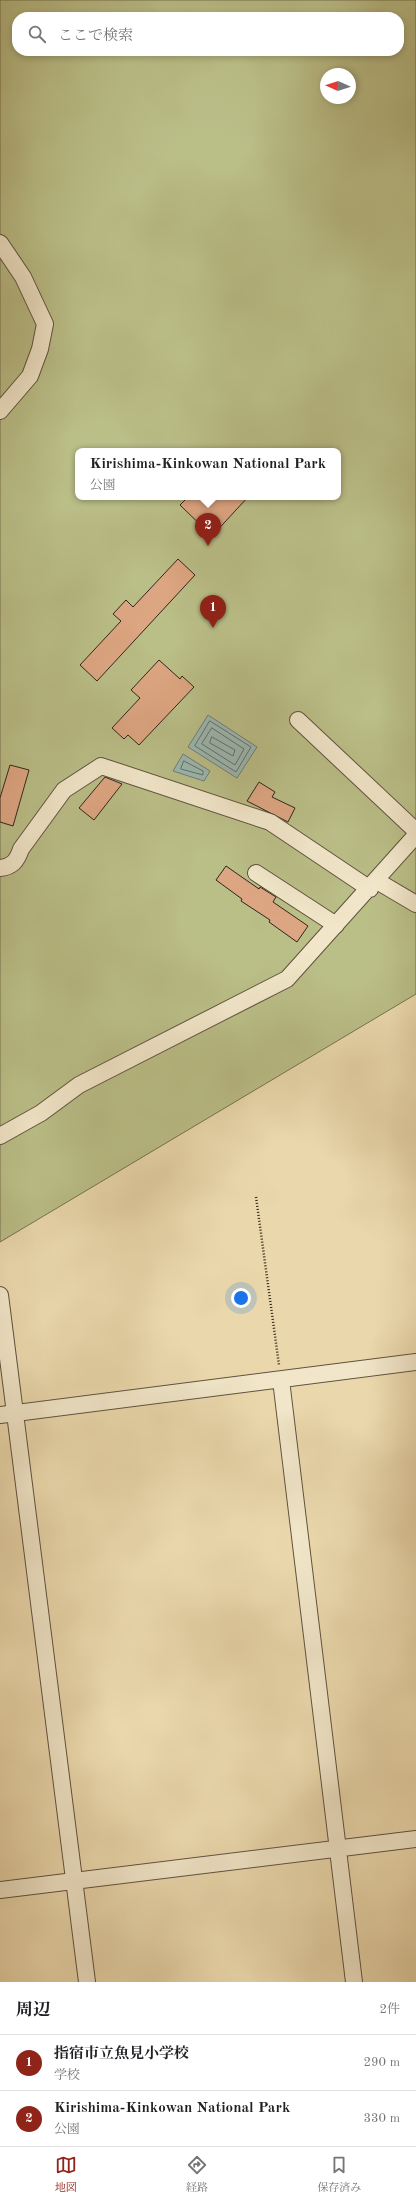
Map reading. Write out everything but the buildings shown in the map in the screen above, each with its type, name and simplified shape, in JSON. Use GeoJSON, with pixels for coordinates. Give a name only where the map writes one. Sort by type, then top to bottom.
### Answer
{"type":"FeatureCollection","features":[{"type":"Feature","properties":{"kind":"street"},"geometry":{"type":"LineString","coordinates":[[0,243],[22,277],[45,324],[40,349],[30,376],[0,411]]}},
{"type":"Feature","properties":{"kind":"street"},"geometry":{"type":"LineString","coordinates":[[298,720],[416,831]]}},
{"type":"Feature","properties":{"kind":"street"},"geometry":{"type":"LineString","coordinates":[[0,868],[8,867],[18,860],[21,850],[64,790],[101,766],[270,822],[373,885],[416,904]]}},
{"type":"Feature","properties":{"kind":"street"},"geometry":{"type":"LineString","coordinates":[[0,1136],[41,1113],[79,1086],[287,979],[373,885],[416,835]]}},
{"type":"Feature","properties":{"kind":"street"},"geometry":{"type":"LineString","coordinates":[[256,873],[336,925]]}},
{"type":"Feature","properties":{"kind":"street"},"geometry":{"type":"LineString","coordinates":[[0,1296],[8,1414],[75,1880],[87,1982]]}},
{"type":"Feature","properties":{"kind":"street"},"geometry":{"type":"LineString","coordinates":[[8,1414],[416,1362]]}},
{"type":"Feature","properties":{"kind":"street"},"geometry":{"type":"LineString","coordinates":[[281,1380],[336,1848],[354,1982]]}},
{"type":"Feature","properties":{"kind":"street"},"geometry":{"type":"LineString","coordinates":[[0,1890],[416,1839]]}},
{"type":"Feature","properties":{"kind":"path"},"geometry":{"type":"LineString","coordinates":[[256,1197],[281,1380]]}},
{"type":"Feature","properties":{"kind":"green space"},"geometry":{"type":"Polygon","coordinates":[[[0,0],[416,0],[416,994],[0,1242],[0,0]]]}},
{"type":"Feature","properties":{"kind":"water"},"geometry":{"type":"Polygon","coordinates":[[[208,715],[257,747],[237,778],[188,747],[208,715]]]}},
{"type":"Feature","properties":{"kind":"water"},"geometry":{"type":"Polygon","coordinates":[[[183,754],[210,771],[204,781],[173,771],[183,754]]]}},
{"type":"Feature","properties":{"kind":"place","name":"Kirishima-Kinkowan National Park"},"geometry":{"type":"Point","coordinates":[208,546]}},
{"type":"Feature","properties":{"kind":"place","name":"指宿市立魚見小学校"},"geometry":{"type":"Point","coordinates":[213,628]}}]}
